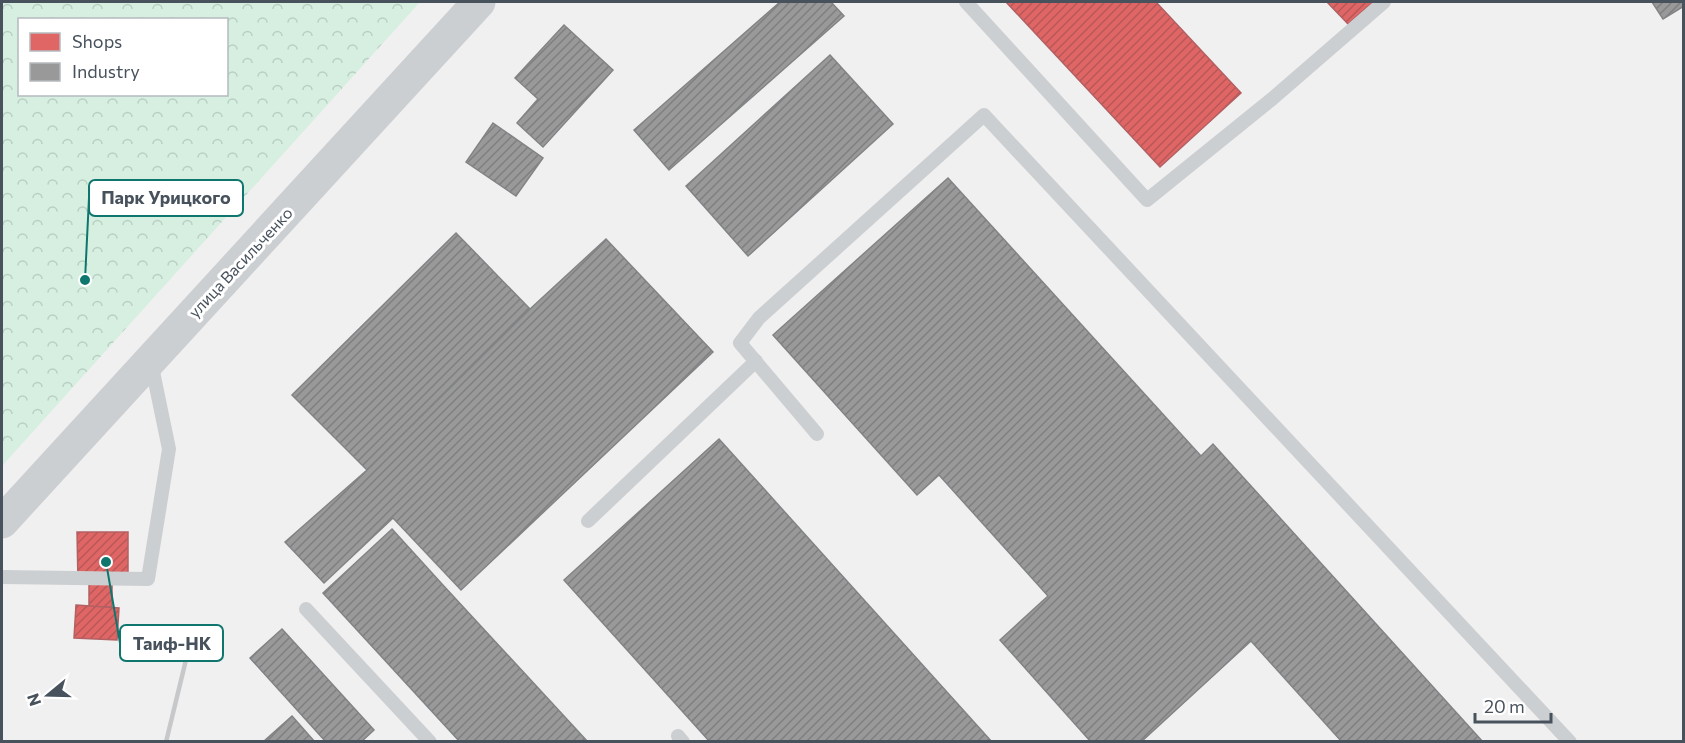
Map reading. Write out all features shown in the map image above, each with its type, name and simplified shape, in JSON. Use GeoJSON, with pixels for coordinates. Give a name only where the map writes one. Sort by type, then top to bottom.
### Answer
{"type":"FeatureCollection","features":[{"type":"Feature","properties":{"kind":"main road","name":"улица Васильченко"},"geometry":{"type":"LineString","coordinates":[[2,522],[479,2]]}},
{"type":"Feature","properties":{"kind":"lane"},"geometry":{"type":"LineString","coordinates":[[966,2],[1146,200],[1272,99],[1384,2]]}},
{"type":"Feature","properties":{"kind":"lane"},"geometry":{"type":"LineString","coordinates":[[817,434],[740,343],[759,318],[984,115],[1570,741]]}},
{"type":"Feature","properties":{"kind":"lane"},"geometry":{"type":"LineString","coordinates":[[2,577],[148,579],[169,449],[150,360]]}},
{"type":"Feature","properties":{"kind":"lane"},"geometry":{"type":"LineString","coordinates":[[588,521],[756,361]]}},
{"type":"Feature","properties":{"kind":"lane"},"geometry":{"type":"LineString","coordinates":[[306,609],[430,741]]}},
{"type":"Feature","properties":{"kind":"green space"},"geometry":{"type":"Polygon","coordinates":[[[2,2],[420,2],[2,466],[2,2]]]}},
{"type":"Feature","properties":{"kind":"building: Shops"},"geometry":{"type":"Polygon","coordinates":[[[1006,2],[1156,2],[1241,93],[1160,167],[1006,2]]]}},
{"type":"Feature","properties":{"kind":"building: Shops"},"geometry":{"type":"Polygon","coordinates":[[[1327,2],[1373,2],[1348,24],[1327,2]]]}},
{"type":"Feature","properties":{"kind":"building: Shops"},"geometry":{"type":"Polygon","coordinates":[[[77,532],[128,532],[128,581],[112,581],[112,607],[89,607],[89,582],[78,582],[77,532]]]}},
{"type":"Feature","properties":{"kind":"building: Shops"},"geometry":{"type":"Polygon","coordinates":[[[76,605],[119,608],[117,640],[74,638],[76,605]]]}},
{"type":"Feature","properties":{"kind":"building: Industry"},"geometry":{"type":"Polygon","coordinates":[[[780,2],[831,2],[844,16],[669,170],[634,130],[780,2]]]}},
{"type":"Feature","properties":{"kind":"building: Industry"},"geometry":{"type":"Polygon","coordinates":[[[1652,2],[1684,2],[1684,6],[1663,19],[1652,2]]]}},
{"type":"Feature","properties":{"kind":"building: Industry"},"geometry":{"type":"Polygon","coordinates":[[[564,25],[613,70],[543,147],[517,123],[538,99],[515,78],[564,25]]]}},
{"type":"Feature","properties":{"kind":"building: Industry"},"geometry":{"type":"Polygon","coordinates":[[[830,55],[893,124],[748,256],[686,186],[830,55]]]}},
{"type":"Feature","properties":{"kind":"building: Industry"},"geometry":{"type":"Polygon","coordinates":[[[493,123],[543,158],[516,196],[466,162],[493,123]]]}},
{"type":"Feature","properties":{"kind":"building: Industry"},"geometry":{"type":"Polygon","coordinates":[[[948,178],[1201,456],[1213,444],[1483,742],[1342,742],[1251,641],[1141,742],[1091,742],[1000,640],[1048,596],[939,475],[917,495],[773,335],[948,178]]]}},
{"type":"Feature","properties":{"kind":"building: Industry"},"geometry":{"type":"Polygon","coordinates":[[[456,233],[530,309],[367,470],[292,395],[456,233]]]}},
{"type":"Feature","properties":{"kind":"building: Industry"},"geometry":{"type":"Polygon","coordinates":[[[606,239],[713,352],[461,590],[393,518],[324,583],[285,542],[367,470],[530,309],[606,239]]]}},
{"type":"Feature","properties":{"kind":"building: Industry"},"geometry":{"type":"Polygon","coordinates":[[[719,439],[992,742],[710,742],[564,580],[719,439]]]}},
{"type":"Feature","properties":{"kind":"building: Industry"},"geometry":{"type":"Polygon","coordinates":[[[392,529],[588,742],[460,742],[323,593],[392,529]]]}},
{"type":"Feature","properties":{"kind":"building: Industry"},"geometry":{"type":"Polygon","coordinates":[[[282,629],[374,730],[361,742],[326,742],[250,658],[282,629]]]}},
{"type":"Feature","properties":{"kind":"building: Industry"},"geometry":{"type":"Polygon","coordinates":[[[292,716],[315,742],[263,742],[292,716]]]}},
{"type":"Feature","properties":{"kind":"railway"},"geometry":{"type":"LineString","coordinates":[[166,742],[193,631]]}},
{"type":"Feature","properties":{"kind":"place","name":"Парк Урицкого"},"geometry":{"type":"Point","coordinates":[85,280]}},
{"type":"Feature","properties":{"kind":"place","name":"Таиф-НК"},"geometry":{"type":"Point","coordinates":[106,562]}}]}
